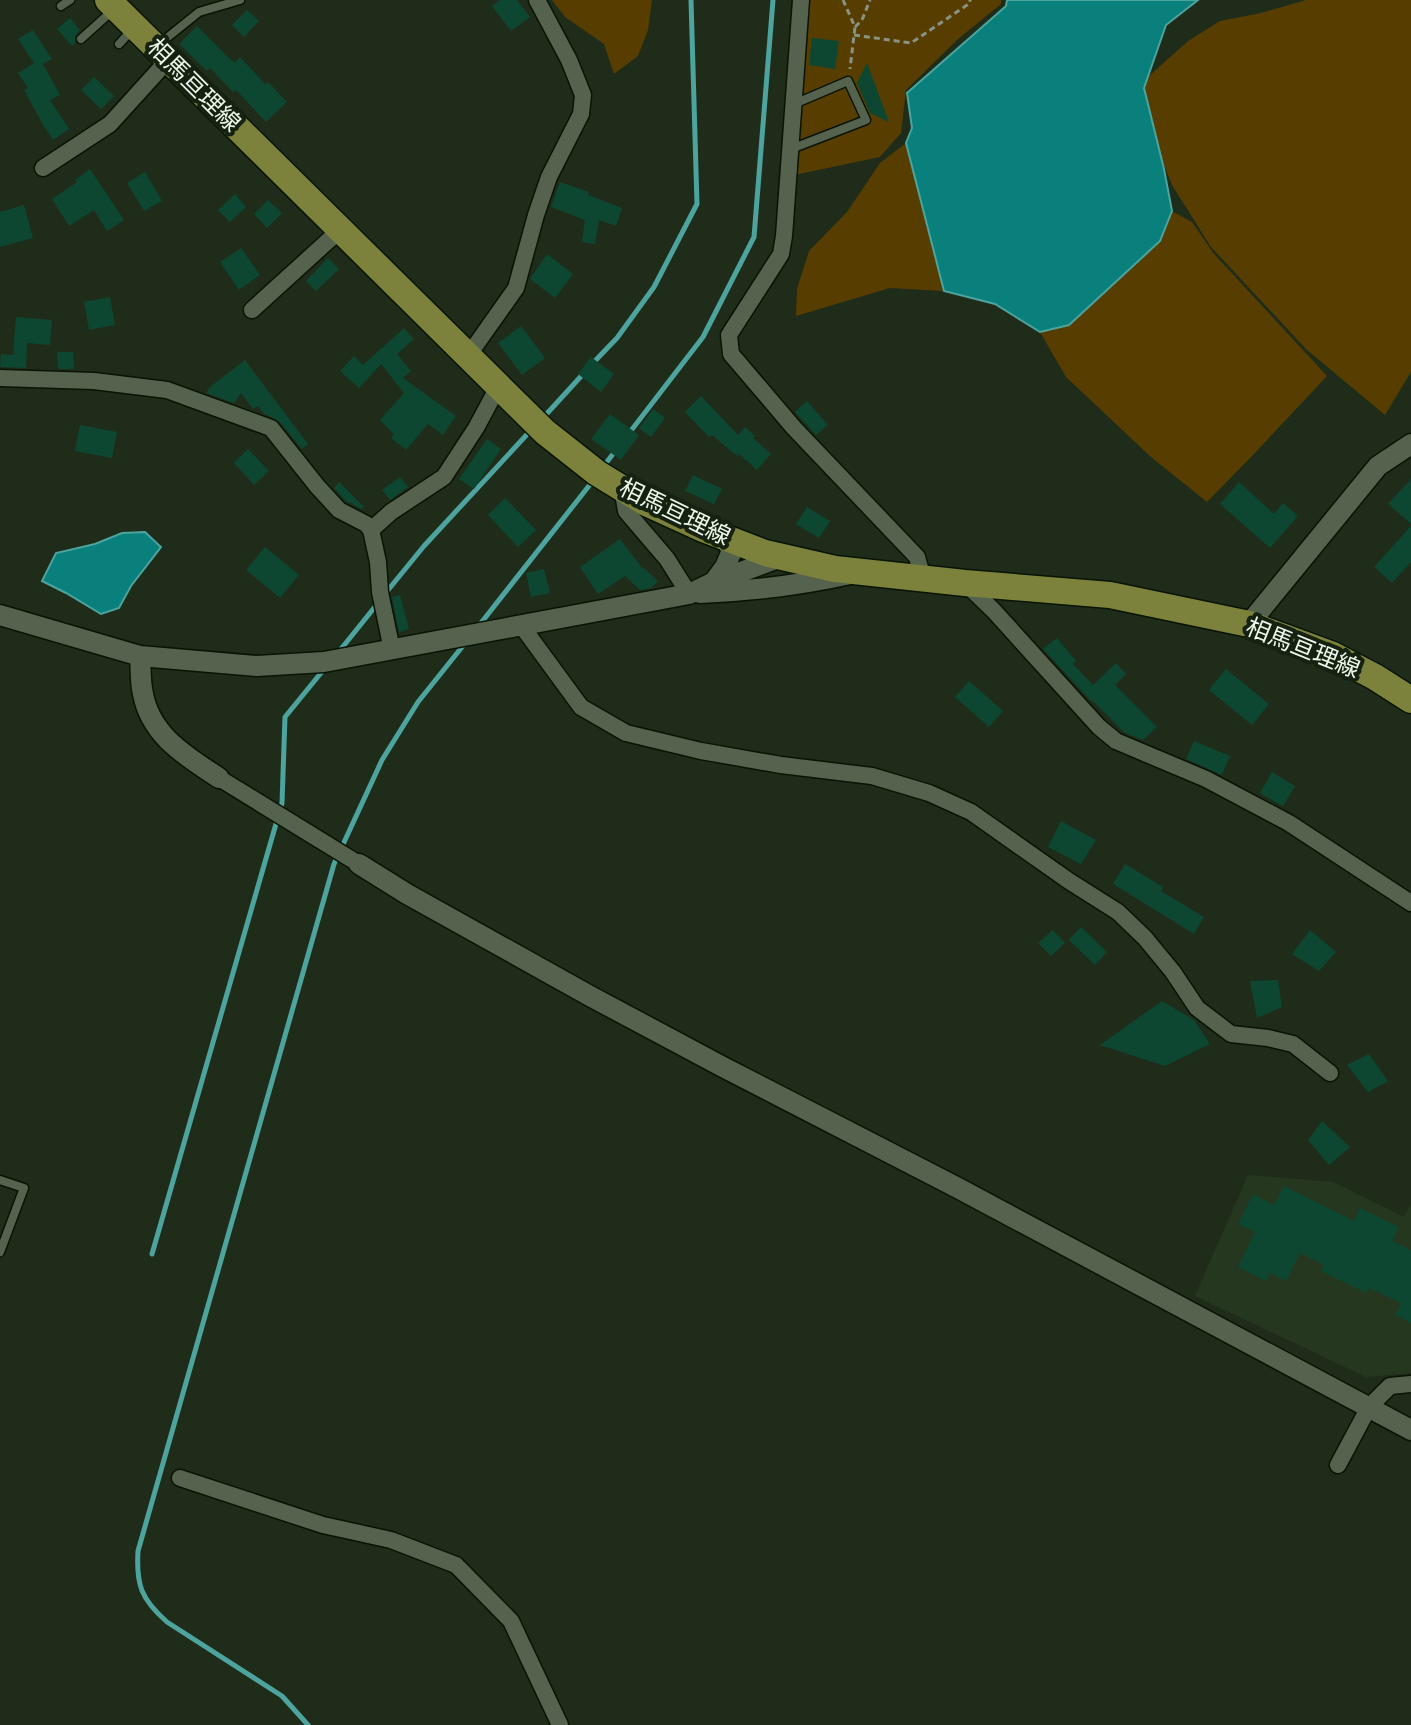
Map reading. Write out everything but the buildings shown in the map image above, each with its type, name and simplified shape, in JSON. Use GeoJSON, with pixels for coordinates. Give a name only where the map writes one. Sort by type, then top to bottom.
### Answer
{"type":"FeatureCollection","features":[{"type":"Feature","properties":{"kind":"main road","name":"相馬亘理線"},"geometry":{"type":"LineString","coordinates":[[112,4],[127,35],[162,54],[545,432],[597,473],[646,503],[765,553],[835,569],[1110,595],[1249,624],[1333,655],[1411,700]]}},
{"type":"Feature","properties":{"kind":"street"},"geometry":{"type":"LineString","coordinates":[[468,356],[516,288],[549,177],[581,114],[583,95],[569,60],[537,0]]}},
{"type":"Feature","properties":{"kind":"street"},"geometry":{"type":"LineString","coordinates":[[801,0],[781,254],[729,335],[731,354],[794,428],[917,557],[923,578]]}},
{"type":"Feature","properties":{"kind":"street"},"geometry":{"type":"LineString","coordinates":[[43,168],[110,124],[162,54]]}},
{"type":"Feature","properties":{"kind":"street"},"geometry":{"type":"LineString","coordinates":[[252,310],[340,230]]}},
{"type":"Feature","properties":{"kind":"street"},"geometry":{"type":"LineString","coordinates":[[0,378],[94,381],[167,390],[271,428],[339,510],[366,524],[371,530],[392,650]]}},
{"type":"Feature","properties":{"kind":"street"},"geometry":{"type":"LineString","coordinates":[[371,530],[391,512],[444,477],[498,387]]}},
{"type":"Feature","properties":{"kind":"street"},"geometry":{"type":"LineString","coordinates":[[1249,624],[1378,466],[1411,444]]}},
{"type":"Feature","properties":{"kind":"street"},"geometry":{"type":"LineString","coordinates":[[622,488],[626,511],[667,559],[689,594]]}},
{"type":"Feature","properties":{"kind":"street"},"geometry":{"type":"LineString","coordinates":[[714,582],[731,553],[729,539]]}},
{"type":"Feature","properties":{"kind":"street"},"geometry":{"type":"LineString","coordinates":[[689,594],[781,557]]}},
{"type":"Feature","properties":{"kind":"street"},"geometry":{"type":"LineString","coordinates":[[0,615],[140,656],[257,666],[324,662],[689,594],[817,581],[858,572]]}},
{"type":"Feature","properties":{"kind":"street"},"geometry":{"type":"LineString","coordinates":[[965,583],[1099,727],[1116,741],[1206,779],[1289,823],[1411,903]]}},
{"type":"Feature","properties":{"kind":"street"},"geometry":{"type":"LineString","coordinates":[[521,625],[581,707],[626,733],[715,754],[872,776],[929,793],[971,812],[1118,912],[1173,972],[1197,1008],[1231,1034],[1293,1044],[1330,1073]]}},
{"type":"Feature","properties":{"kind":"street"},"geometry":{"type":"LineString","coordinates":[[140,656],[143,694],[149,716],[162,736],[219,778],[407,894],[590,996],[1411,1430]]}},
{"type":"Feature","properties":{"kind":"street"},"geometry":{"type":"LineString","coordinates":[[1338,1465],[1369,1407],[1390,1386],[1411,1384]]}},
{"type":"Feature","properties":{"kind":"street"},"geometry":{"type":"LineString","coordinates":[[180,1478],[323,1525],[391,1540],[456,1565],[511,1621],[560,1725]]}},
{"type":"Feature","properties":{"kind":"lane"},"geometry":{"type":"LineString","coordinates":[[61,6],[70,0]]}},
{"type":"Feature","properties":{"kind":"lane"},"geometry":{"type":"LineString","coordinates":[[162,54],[199,12],[240,0]]}},
{"type":"Feature","properties":{"kind":"lane"},"geometry":{"type":"LineString","coordinates":[[81,39],[112,4]]}},
{"type":"Feature","properties":{"kind":"lane"},"geometry":{"type":"LineString","coordinates":[[790,149],[866,120],[848,81],[793,105]]}},
{"type":"Feature","properties":{"kind":"lane"},"geometry":{"type":"LineString","coordinates":[[0,1180],[24,1188],[0,1252]]}},
{"type":"Feature","properties":{"kind":"path"},"geometry":{"type":"LineString","coordinates":[[843,0],[855,27],[848,81]]}},
{"type":"Feature","properties":{"kind":"path"},"geometry":{"type":"LineString","coordinates":[[855,27],[862,20],[870,0]]}},
{"type":"Feature","properties":{"kind":"path"},"geometry":{"type":"LineString","coordinates":[[854,35],[911,43],[970,3],[970,0]]}},
{"type":"Feature","properties":{"kind":"shaded area"},"geometry":{"type":"Polygon","coordinates":[[[552,0],[652,0],[648,30],[638,56],[614,74],[604,44],[565,17],[552,0]]]}},
{"type":"Feature","properties":{"kind":"shaded area"},"geometry":{"type":"Polygon","coordinates":[[[808,0],[1001,0],[1001,4],[957,40],[906,90],[901,133],[880,157],[794,175],[808,0]]]}},
{"type":"Feature","properties":{"kind":"shaded area"},"geometry":{"type":"Polygon","coordinates":[[[1306,0],[1411,0],[1411,372],[1385,415],[1307,350],[1211,247],[1172,185],[1138,99],[1149,76],[1188,41],[1220,21],[1306,0]]]}},
{"type":"Feature","properties":{"kind":"shaded area"},"geometry":{"type":"Polygon","coordinates":[[[906,143],[944,291],[890,288],[796,316],[797,289],[809,251],[847,212],[880,163],[906,143]]]}},
{"type":"Feature","properties":{"kind":"shaded area"},"geometry":{"type":"Polygon","coordinates":[[[1172,211],[1192,222],[1214,254],[1327,376],[1207,502],[1151,457],[1066,377],[1040,332],[1069,325],[1160,241],[1172,211]]]}},
{"type":"Feature","properties":{"kind":"shaded area"},"geometry":{"type":"Polygon","coordinates":[[[1248,1175],[1333,1182],[1404,1217],[1411,1204],[1411,1373],[1366,1377],[1195,1296],[1248,1175]]]}},
{"type":"Feature","properties":{"kind":"water"},"geometry":{"type":"Polygon","coordinates":[[[1007,0],[1198,0],[1166,25],[1144,88],[1172,211],[1160,241],[1069,325],[1040,332],[995,304],[944,291],[906,143],[912,128],[907,93],[1006,6],[1007,0]]]}},
{"type":"Feature","properties":{"kind":"water"},"geometry":{"type":"Polygon","coordinates":[[[145,532],[161,547],[131,586],[119,608],[101,614],[42,581],[56,553],[95,544],[122,533],[145,532]]]}},
{"type":"Feature","properties":{"kind":"waterway"},"geometry":{"type":"LineString","coordinates":[[593,363],[617,338],[654,287],[697,204],[691,0]]}},
{"type":"Feature","properties":{"kind":"waterway"},"geometry":{"type":"LineString","coordinates":[[630,432],[703,337],[754,237],[773,0]]}},
{"type":"Feature","properties":{"kind":"waterway"},"geometry":{"type":"LineString","coordinates":[[542,419],[584,373]]}},
{"type":"Feature","properties":{"kind":"waterway"},"geometry":{"type":"LineString","coordinates":[[384,595],[424,546],[532,429]]}},
{"type":"Feature","properties":{"kind":"waterway"},"geometry":{"type":"LineString","coordinates":[[603,467],[616,450]]}},
{"type":"Feature","properties":{"kind":"waterway"},"geometry":{"type":"LineString","coordinates":[[477,628],[592,482]]}},
{"type":"Feature","properties":{"kind":"waterway"},"geometry":{"type":"LineString","coordinates":[[337,654],[378,603]]}},
{"type":"Feature","properties":{"kind":"waterway"},"geometry":{"type":"LineString","coordinates":[[308,1725],[282,1696],[158,1614],[139,1582],[138,1551],[334,864],[382,760],[418,702],[466,642]]}},
{"type":"Feature","properties":{"kind":"waterway"},"geometry":{"type":"LineString","coordinates":[[152,1254],[282,803],[285,717],[325,668]]}}]}
